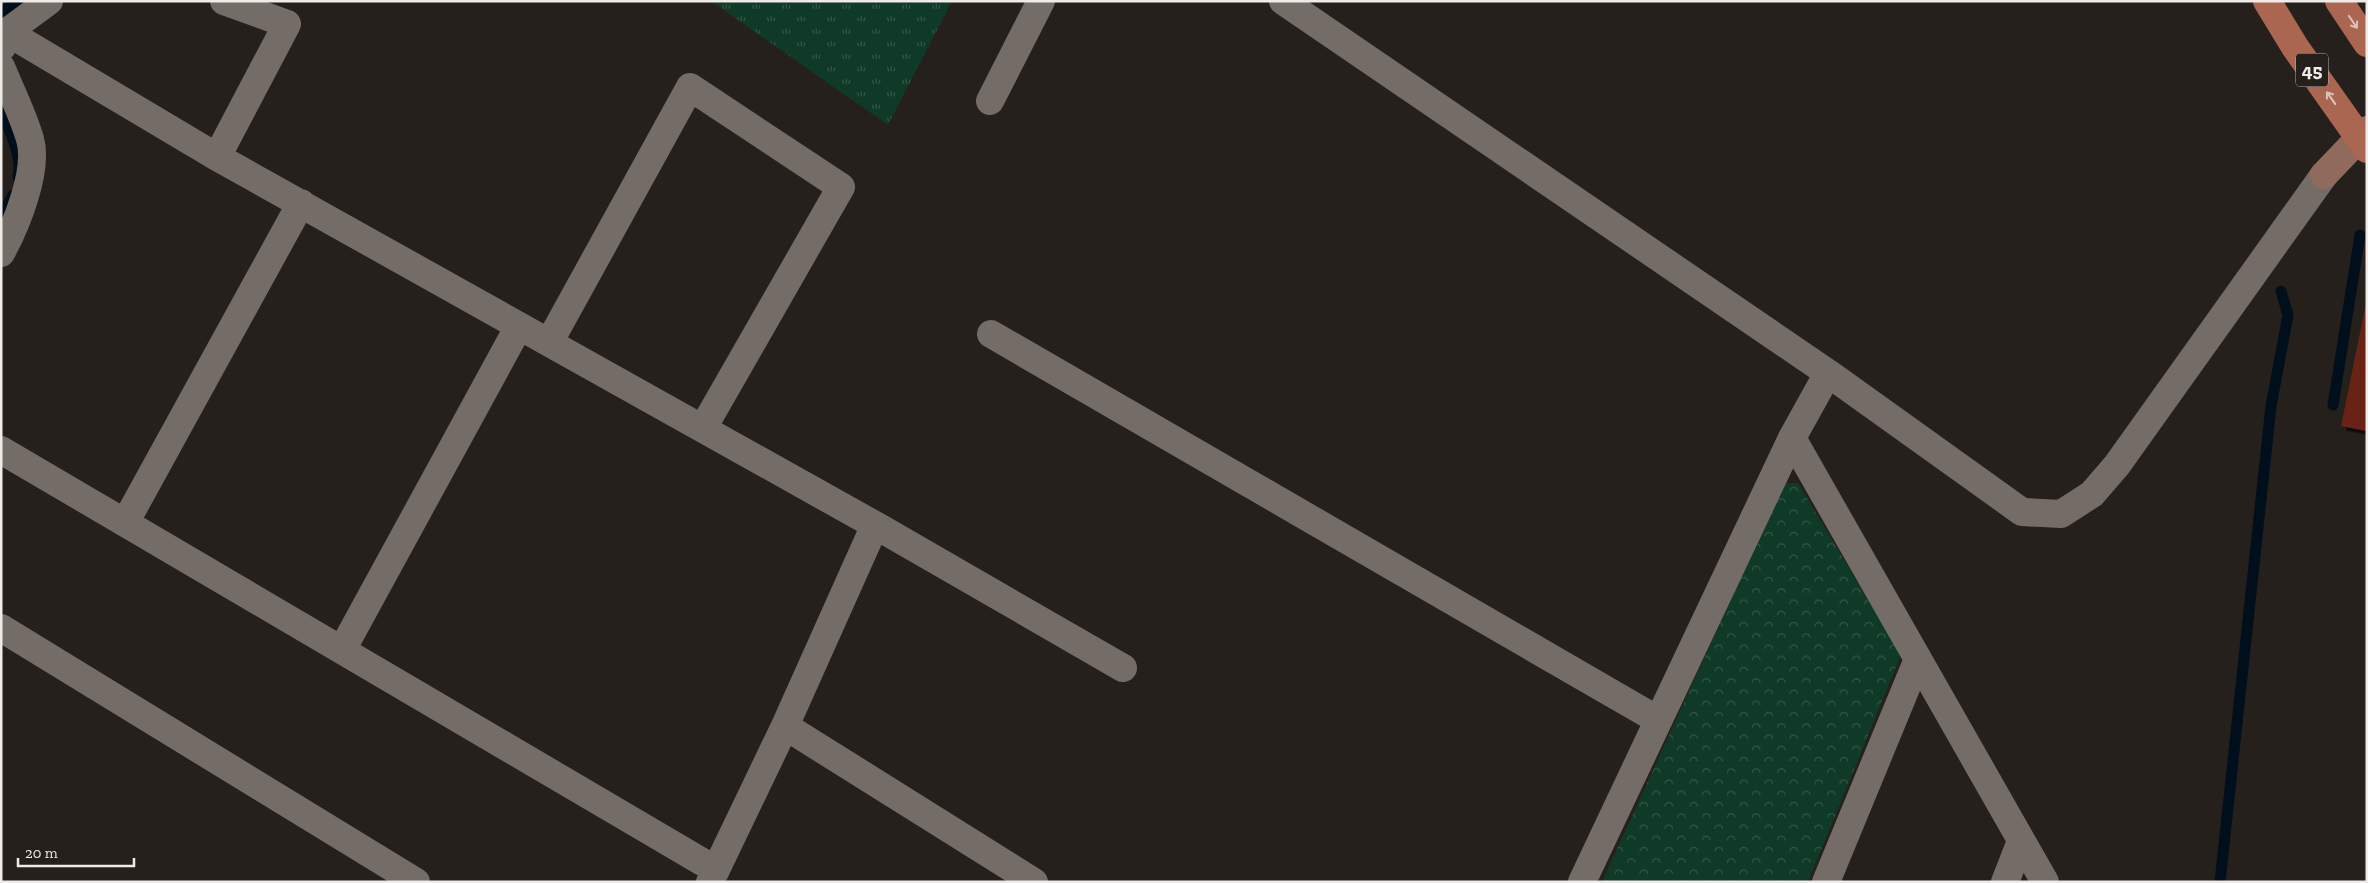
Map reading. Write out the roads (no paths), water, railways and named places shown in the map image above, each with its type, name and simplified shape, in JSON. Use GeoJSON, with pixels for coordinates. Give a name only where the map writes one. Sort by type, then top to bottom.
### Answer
{"type":"FeatureCollection","features":[{"type":"Feature","properties":{"kind":"main road","name":"45"},"geometry":{"type":"LineString","coordinates":[[2266,1],[2295,47],[2364,139]]}},
{"type":"Feature","properties":{"kind":"main road"},"geometry":{"type":"LineString","coordinates":[[2339,1],[2367,43]]}},
{"type":"Feature","properties":{"kind":"street"},"geometry":{"type":"LineString","coordinates":[[49,1],[3,37],[550,341],[1123,668]]}},
{"type":"Feature","properties":{"kind":"street"},"geometry":{"type":"LineString","coordinates":[[218,157],[287,24],[224,1]]}},
{"type":"Feature","properties":{"kind":"street"},"geometry":{"type":"LineString","coordinates":[[990,101],[1041,1]]}},
{"type":"Feature","properties":{"kind":"street"},"geometry":{"type":"LineString","coordinates":[[1283,1],[1828,373],[2022,512],[2061,514],[2092,494],[2117,465],[2324,175],[2364,139]]}},
{"type":"Feature","properties":{"kind":"street"},"geometry":{"type":"LineString","coordinates":[[1,67],[31,141],[30,178],[15,228],[1,253]]}},
{"type":"Feature","properties":{"kind":"street"},"geometry":{"type":"LineString","coordinates":[[550,341],[690,87],[841,187],[703,428]]}},
{"type":"Feature","properties":{"kind":"street"},"geometry":{"type":"LineString","coordinates":[[125,523],[301,204]]}},
{"type":"Feature","properties":{"kind":"street"},"geometry":{"type":"LineString","coordinates":[[342,650],[520,326]]}},
{"type":"Feature","properties":{"kind":"street"},"geometry":{"type":"LineString","coordinates":[[991,334],[1658,720]]}},
{"type":"Feature","properties":{"kind":"street"},"geometry":{"type":"LineString","coordinates":[[1582,882],[1792,438],[1828,373]]}},
{"type":"Feature","properties":{"kind":"street"},"geometry":{"type":"LineString","coordinates":[[1792,438],[2044,882]]}},
{"type":"Feature","properties":{"kind":"street"},"geometry":{"type":"LineString","coordinates":[[1,450],[342,650],[713,876],[785,726],[875,525]]}},
{"type":"Feature","properties":{"kind":"street"},"geometry":{"type":"LineString","coordinates":[[1,628],[416,882]]}},
{"type":"Feature","properties":{"kind":"street"},"geometry":{"type":"LineString","coordinates":[[1826,882],[1918,659]]}},
{"type":"Feature","properties":{"kind":"street"},"geometry":{"type":"LineString","coordinates":[[785,726],[1034,882]]}},
{"type":"Feature","properties":{"kind":"street"},"geometry":{"type":"LineString","coordinates":[[2005,882],[2021,840]]}},
{"type":"Feature","properties":{"kind":"waterway"},"geometry":{"type":"LineString","coordinates":[[1,13],[17,1]]}},
{"type":"Feature","properties":{"kind":"waterway"},"geometry":{"type":"LineString","coordinates":[[1,112],[12,135],[17,153],[19,161],[18,177]]}},
{"type":"Feature","properties":{"kind":"waterway"},"geometry":{"type":"LineString","coordinates":[[1,217],[13,195]]}},
{"type":"Feature","properties":{"kind":"waterway"},"geometry":{"type":"LineString","coordinates":[[2333,405],[2360,235]]}},
{"type":"Feature","properties":{"kind":"waterway"},"geometry":{"type":"LineString","coordinates":[[2220,882],[2271,406],[2288,315],[2281,291]]}}]}
